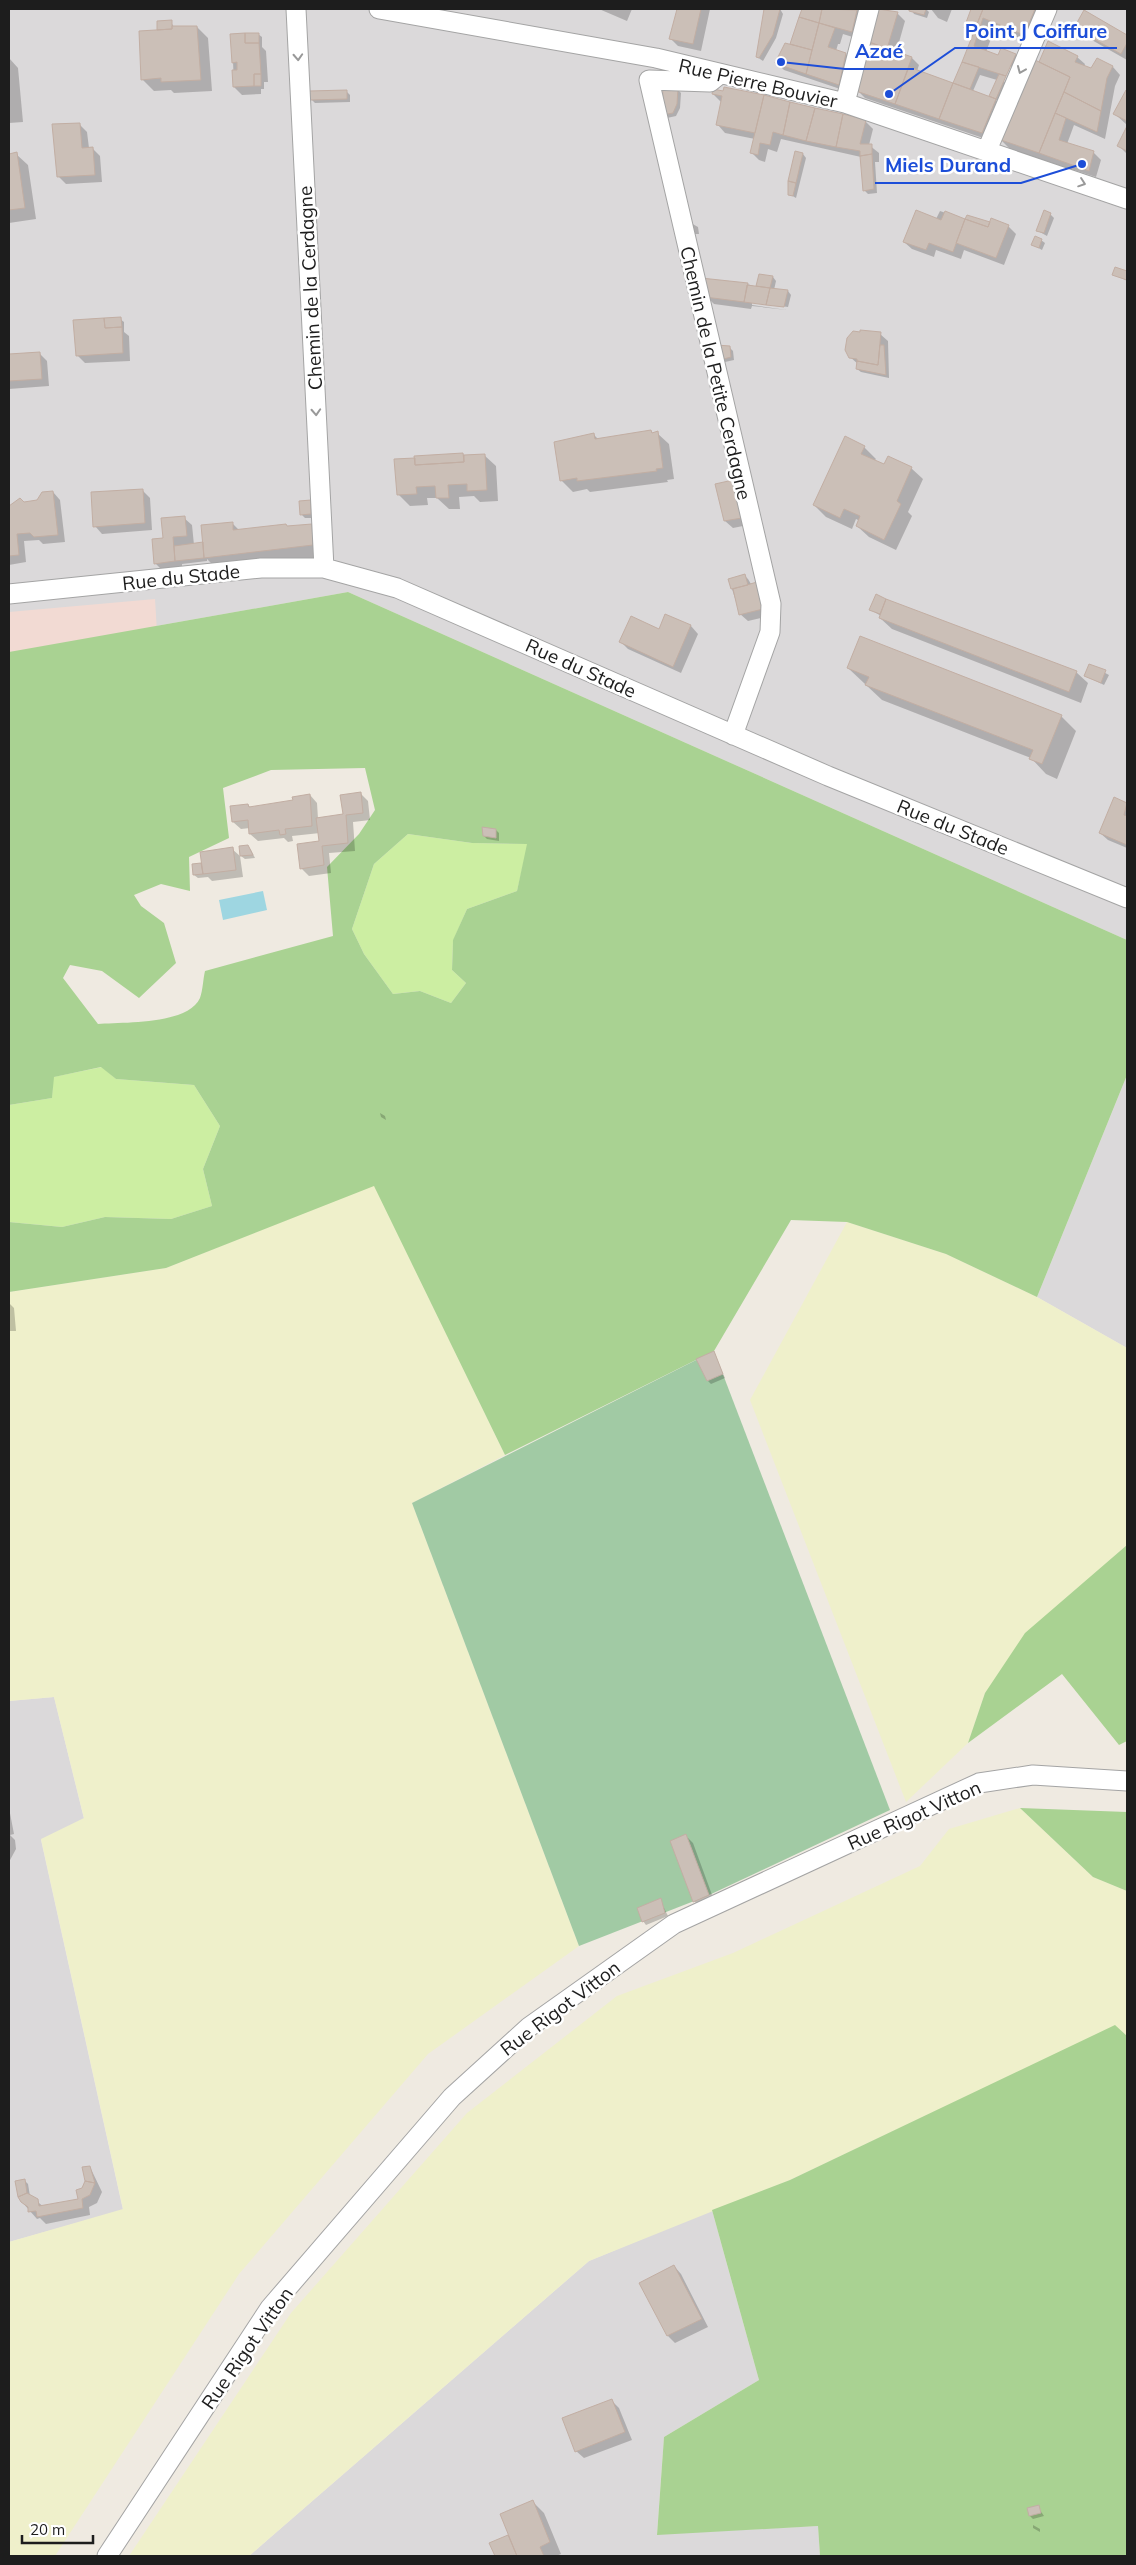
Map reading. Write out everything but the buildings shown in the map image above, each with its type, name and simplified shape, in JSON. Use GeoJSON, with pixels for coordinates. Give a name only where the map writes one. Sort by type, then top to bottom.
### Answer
{"type":"FeatureCollection","features":[{"type":"Feature","properties":{"kind":"street","name":"Chemin de la Cerdagne"},"geometry":{"type":"LineString","coordinates":[[296,9],[324,568]]}},
{"type":"Feature","properties":{"kind":"street","name":"Rue Pierre Bouvier"},"geometry":{"type":"LineString","coordinates":[[378,9],[656,58],[845,103],[1127,199]]}},
{"type":"Feature","properties":{"kind":"street"},"geometry":{"type":"LineString","coordinates":[[845,103],[870,9]]}},
{"type":"Feature","properties":{"kind":"street"},"geometry":{"type":"LineString","coordinates":[[986,150],[1047,9]]}},
{"type":"Feature","properties":{"kind":"street","name":"Chemin de la Petite Cerdagne"},"geometry":{"type":"LineString","coordinates":[[720,74],[710,82],[649,80],[771,604],[770,632],[733,735]]}},
{"type":"Feature","properties":{"kind":"street","name":"Rue du Stade"},"geometry":{"type":"LineString","coordinates":[[9,594],[261,568],[324,568],[397,588],[828,776],[1127,898]]}},
{"type":"Feature","properties":{"kind":"street","name":"Rue Rigot Vitton"},"geometry":{"type":"LineString","coordinates":[[107,2556],[270,2308],[452,2097],[529,2027],[674,1924],[979,1783],[1033,1775],[1127,1781]]}},
{"type":"Feature","properties":{"kind":"shaded area"},"geometry":{"type":"Polygon","coordinates":[[[9,9],[1127,9],[1127,940],[348,592],[9,652],[9,9]]]}},
{"type":"Feature","properties":{"kind":"shaded area"},"geometry":{"type":"Polygon","coordinates":[[[155,599],[157,632],[9,685],[9,612],[155,599]]]}},
{"type":"Feature","properties":{"kind":"shaded area"},"geometry":{"type":"Polygon","coordinates":[[[1127,1075],[1127,1348],[1037,1297],[1127,1075]]]}},
{"type":"Feature","properties":{"kind":"shaded area"},"geometry":{"type":"Polygon","coordinates":[[[54,1697],[84,1819],[41,1840],[123,2210],[9,2242],[9,1701],[54,1697]]]}},
{"type":"Feature","properties":{"kind":"shaded area"},"geometry":{"type":"Polygon","coordinates":[[[712,2210],[759,2380],[664,2437],[657,2534],[818,2526],[820,2556],[249,2556],[589,2261],[712,2210]]]}},
{"type":"Feature","properties":{"kind":"green space"},"geometry":{"type":"Polygon","coordinates":[[[348,592],[1127,940],[1127,1075],[1037,1297],[946,1254],[847,1222],[791,1220],[714,1351],[505,1455],[374,1186],[166,1268],[9,1292],[9,1222],[62,1227],[105,1217],[171,1219],[212,1206],[203,1169],[220,1126],[194,1085],[116,1079],[101,1067],[54,1077],[52,1098],[9,1105],[9,652],[348,592]],[[365,768],[271,770],[223,788],[229,838],[189,857],[190,891],[161,884],[134,895],[141,906],[164,923],[176,963],[139,998],[102,971],[70,965],[63,978],[98,1024],[169,1018],[193,1007],[200,998],[205,971],[333,936],[327,867],[359,834],[375,810],[365,768]],[[408,834],[374,864],[352,929],[364,954],[393,994],[420,991],[451,1003],[466,983],[452,970],[453,940],[467,909],[517,891],[527,844],[472,843],[408,834]]]}},
{"type":"Feature","properties":{"kind":"green space"},"geometry":{"type":"Polygon","coordinates":[[[408,834],[472,843],[528,844],[517,891],[467,909],[453,941],[452,970],[466,983],[451,1003],[420,991],[393,994],[364,954],[352,929],[374,864],[408,834]]]}},
{"type":"Feature","properties":{"kind":"green space"},"geometry":{"type":"Polygon","coordinates":[[[102,1067],[116,1079],[194,1085],[220,1126],[203,1169],[212,1206],[171,1219],[105,1217],[62,1227],[9,1222],[9,1105],[52,1098],[53,1077],[102,1067]]]}},
{"type":"Feature","properties":{"kind":"green space"},"geometry":{"type":"Polygon","coordinates":[[[374,1185],[505,1455],[412,1503],[579,1946],[428,2054],[239,2274],[55,2556],[9,2556],[9,2242],[123,2209],[41,1839],[84,1818],[54,1697],[9,1701],[9,1292],[166,1268],[374,1185]]]}},
{"type":"Feature","properties":{"kind":"green space"},"geometry":{"type":"Polygon","coordinates":[[[847,1222],[946,1254],[1037,1297],[1127,1348],[1127,1545],[1108,1562],[985,1693],[968,1743],[906,1802],[750,1400],[847,1222]]]}},
{"type":"Feature","properties":{"kind":"green space"},"geometry":{"type":"Polygon","coordinates":[[[714,1351],[890,1810],[707,1896],[579,1946],[412,1503],[714,1351]]]}},
{"type":"Feature","properties":{"kind":"green space"},"geometry":{"type":"Polygon","coordinates":[[[1127,1545],[1127,1741],[1119,1745],[1062,1674],[968,1743],[985,1693],[1025,1633],[1127,1545]]]}},
{"type":"Feature","properties":{"kind":"green space"},"geometry":{"type":"Polygon","coordinates":[[[1020,1808],[1093,1877],[1127,1891],[1127,2036],[1115,2026],[790,2180],[589,2261],[249,2556],[129,2556],[291,2313],[467,2113],[617,1996],[733,1953],[920,1866],[949,1829],[1020,1808]]]}},
{"type":"Feature","properties":{"kind":"green space"},"geometry":{"type":"Polygon","coordinates":[[[1020,1808],[1127,1812],[1127,1891],[1093,1877],[1020,1808]]]}},
{"type":"Feature","properties":{"kind":"green space"},"geometry":{"type":"Polygon","coordinates":[[[1115,2025],[1127,2036],[1127,2556],[820,2556],[818,2526],[657,2535],[664,2437],[759,2380],[712,2210],[790,2180],[1115,2025]]]}},
{"type":"Feature","properties":{"kind":"water"},"geometry":{"type":"Polygon","coordinates":[[[263,891],[267,910],[223,920],[219,900],[263,891]]]}},
{"type":"Feature","properties":{"kind":"place","name":"Azaé"},"geometry":{"type":"Point","coordinates":[781,62]}},
{"type":"Feature","properties":{"kind":"place","name":"Point J Coiffure"},"geometry":{"type":"Point","coordinates":[889,94]}},
{"type":"Feature","properties":{"kind":"place","name":"Miels Durand"},"geometry":{"type":"Point","coordinates":[1082,164]}}]}
